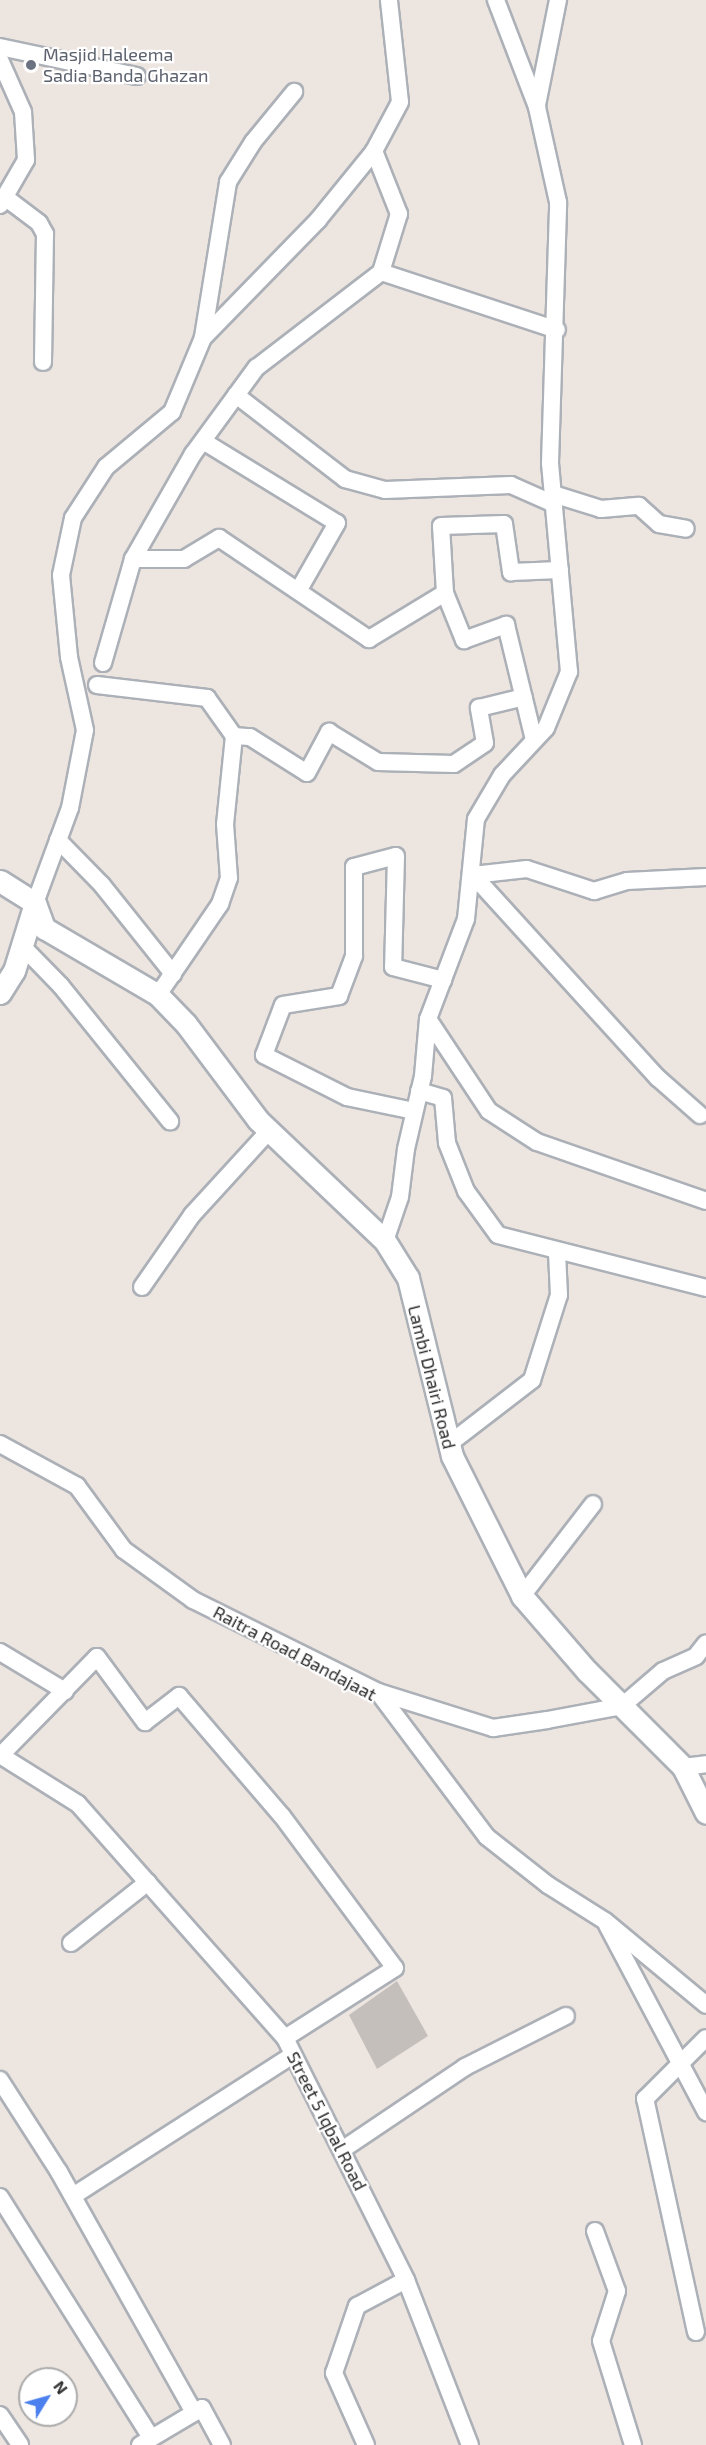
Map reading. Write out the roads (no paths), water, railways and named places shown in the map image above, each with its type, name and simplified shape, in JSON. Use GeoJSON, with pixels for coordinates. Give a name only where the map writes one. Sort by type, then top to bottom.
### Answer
{"type":"FeatureCollection","features":[{"type":"Feature","properties":{"kind":"street"},"geometry":{"type":"LineString","coordinates":[[203,338],[318,220],[374,151],[400,102],[389,0]]}},
{"type":"Feature","properties":{"kind":"street"},"geometry":{"type":"LineString","coordinates":[[386,1241],[400,1197],[419,1091],[428,1019],[466,919],[473,875],[476,819],[502,775],[546,728],[569,672],[550,464],[557,330],[558,202],[537,107],[496,0]]}},
{"type":"Feature","properties":{"kind":"street"},"geometry":{"type":"LineString","coordinates":[[537,107],[558,0]]}},
{"type":"Feature","properties":{"kind":"street"},"geometry":{"type":"LineString","coordinates":[[0,47],[137,76]]}},
{"type":"Feature","properties":{"kind":"street"},"geometry":{"type":"LineString","coordinates":[[0,60],[23,112],[26,160],[3,201],[39,223],[45,234],[43,362]]}},
{"type":"Feature","properties":{"kind":"street"},"geometry":{"type":"LineString","coordinates":[[0,993],[23,947],[35,903],[70,808],[85,729],[69,657],[61,575],[73,518],[106,466],[172,412],[203,338],[228,182],[253,142],[294,92]]}},
{"type":"Feature","properties":{"kind":"street"},"geometry":{"type":"LineString","coordinates":[[103,663],[133,559],[203,441],[256,368],[381,272],[399,214],[374,151]]}},
{"type":"Feature","properties":{"kind":"street"},"geometry":{"type":"LineString","coordinates":[[381,272],[557,330]]}},
{"type":"Feature","properties":{"kind":"street"},"geometry":{"type":"LineString","coordinates":[[236,395],[345,479],[385,490],[511,485],[554,499],[601,509],[639,506],[659,524],[686,529]]}},
{"type":"Feature","properties":{"kind":"street"},"geometry":{"type":"LineString","coordinates":[[203,441],[337,523],[298,591]]}},
{"type":"Feature","properties":{"kind":"street"},"geometry":{"type":"LineString","coordinates":[[534,741],[506,626],[464,640],[445,593],[441,526],[504,524],[511,572],[560,570]]}},
{"type":"Feature","properties":{"kind":"street"},"geometry":{"type":"LineString","coordinates":[[133,559],[184,558],[219,538],[369,639],[445,593]]}},
{"type":"Feature","properties":{"kind":"street"},"geometry":{"type":"LineString","coordinates":[[0,881],[35,903],[44,928],[158,994],[220,904],[229,878],[225,824],[234,736],[207,698],[97,685]]}},
{"type":"Feature","properties":{"kind":"street"},"geometry":{"type":"LineString","coordinates":[[234,736],[250,737],[307,773],[329,732],[378,762],[454,764],[485,743],[479,708],[524,697]]}},
{"type":"Feature","properties":{"kind":"street"},"geometry":{"type":"LineString","coordinates":[[58,840],[102,885],[173,974]]}},
{"type":"Feature","properties":{"kind":"street"},"geometry":{"type":"LineString","coordinates":[[414,1111],[347,1098],[264,1055],[283,1005],[339,996],[354,956],[354,867],[396,856],[393,968],[443,980]]}},
{"type":"Feature","properties":{"kind":"street"},"geometry":{"type":"LineString","coordinates":[[473,875],[527,869],[594,891],[627,881],[706,877]]}},
{"type":"Feature","properties":{"kind":"street"},"geometry":{"type":"LineString","coordinates":[[473,875],[658,1078],[700,1115]]}},
{"type":"Feature","properties":{"kind":"street"},"geometry":{"type":"LineString","coordinates":[[23,947],[61,986],[170,1121]]}},
{"type":"Feature","properties":{"kind":"street","name":"Lambi Dhairi Road"},"geometry":{"type":"LineString","coordinates":[[158,994],[269,1131],[386,1241],[408,1278],[449,1444],[522,1596],[545,1626],[683,1767],[706,1813]]}},
{"type":"Feature","properties":{"kind":"street"},"geometry":{"type":"LineString","coordinates":[[428,1019],[489,1111],[537,1142],[706,1201]]}},
{"type":"Feature","properties":{"kind":"street"},"geometry":{"type":"LineString","coordinates":[[419,1091],[443,1098],[447,1143],[466,1191],[498,1235],[557,1252],[706,1288]]}},
{"type":"Feature","properties":{"kind":"street"},"geometry":{"type":"LineString","coordinates":[[142,1287],[192,1215],[269,1131]]}},
{"type":"Feature","properties":{"kind":"street"},"geometry":{"type":"LineString","coordinates":[[449,1444],[532,1380],[559,1295],[557,1252]]}},
{"type":"Feature","properties":{"kind":"street","name":"Raitra Road Bandajaat"},"geometry":{"type":"LineString","coordinates":[[0,1443],[77,1486],[124,1550],[193,1600],[378,1692],[487,1837],[548,1884],[605,1921],[706,2005]]}},
{"type":"Feature","properties":{"kind":"street"},"geometry":{"type":"LineString","coordinates":[[522,1596],[593,1504]]}},
{"type":"Feature","properties":{"kind":"street"},"geometry":{"type":"LineString","coordinates":[[378,1692],[493,1728],[622,1706],[663,1671],[696,1656],[706,1643]]}},
{"type":"Feature","properties":{"kind":"street"},"geometry":{"type":"LineString","coordinates":[[0,1652],[65,1691],[1,1755],[78,1804],[285,2038]]}},
{"type":"Feature","properties":{"kind":"street","name":"Street 5 Iqbal Road"},"geometry":{"type":"LineString","coordinates":[[65,1691],[97,1657],[145,1722],[179,1696],[282,1816],[395,1968],[285,2038],[406,2280],[470,2445]]}},
{"type":"Feature","properties":{"kind":"street"},"geometry":{"type":"LineString","coordinates":[[683,1767],[706,1764]]}},
{"type":"Feature","properties":{"kind":"street"},"geometry":{"type":"LineString","coordinates":[[71,1943],[148,1882]]}},
{"type":"Feature","properties":{"kind":"street"},"geometry":{"type":"LineString","coordinates":[[605,1921],[706,2112]]}},
{"type":"Feature","properties":{"kind":"street"},"geometry":{"type":"LineString","coordinates":[[342,2150],[465,2067],[566,2016]]}},
{"type":"Feature","properties":{"kind":"street"},"geometry":{"type":"LineString","coordinates":[[696,2332],[645,2099],[706,2038]]}},
{"type":"Feature","properties":{"kind":"street"},"geometry":{"type":"LineString","coordinates":[[72,2196],[293,2055]]}},
{"type":"Feature","properties":{"kind":"street"},"geometry":{"type":"LineString","coordinates":[[0,2080],[72,2196],[194,2413]]}},
{"type":"Feature","properties":{"kind":"street"},"geometry":{"type":"LineString","coordinates":[[0,2198],[146,2441],[202,2408],[222,2445]]}},
{"type":"Feature","properties":{"kind":"street"},"geometry":{"type":"LineString","coordinates":[[595,2231],[617,2291],[601,2341],[633,2445]]}},
{"type":"Feature","properties":{"kind":"street"},"geometry":{"type":"LineString","coordinates":[[366,2445],[334,2373],[357,2306],[406,2280]]}},
{"type":"Feature","properties":{"kind":"street"},"geometry":{"type":"LineString","coordinates":[[0,2415],[20,2445]]}},
{"type":"Feature","properties":{"kind":"place","name":"Masjid Haleema Sadia Banda Ghazan"},"geometry":{"type":"Point","coordinates":[31,65]}}]}
